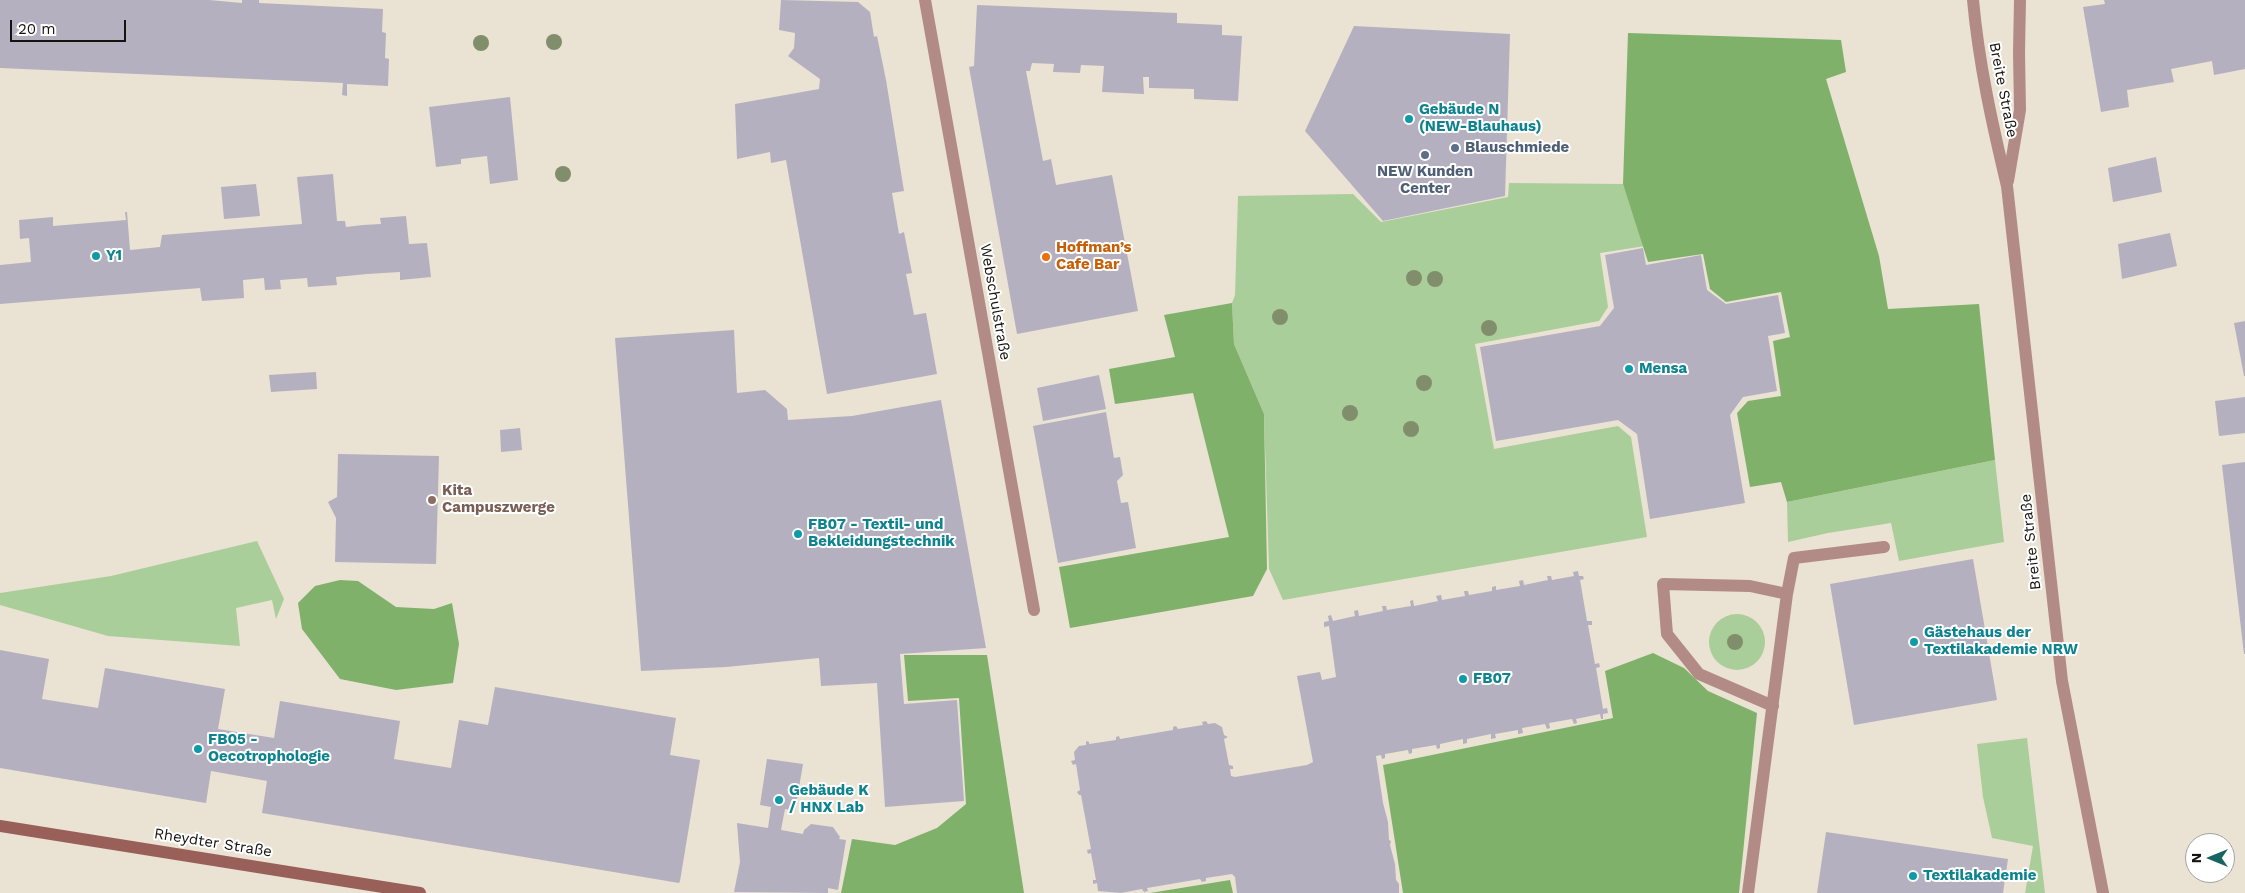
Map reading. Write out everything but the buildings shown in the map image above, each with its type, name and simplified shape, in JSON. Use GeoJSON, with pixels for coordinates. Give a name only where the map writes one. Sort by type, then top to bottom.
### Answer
{"type":"FeatureCollection","features":[{"type":"Feature","properties":{"kind":"main road","name":"Rheydter Straße"},"geometry":{"type":"LineString","coordinates":[[0,826],[420,893]]}},
{"type":"Feature","properties":{"kind":"street","name":"Webschulstraße"},"geometry":{"type":"LineString","coordinates":[[925,0],[1034,610]]}},
{"type":"Feature","properties":{"kind":"street","name":"Breite Straße"},"geometry":{"type":"LineString","coordinates":[[1973,0],[1980,63],[1989,112],[2007,186],[2062,681],[2089,811],[2103,893]]}},
{"type":"Feature","properties":{"kind":"street","name":"Breite Straße"},"geometry":{"type":"LineString","coordinates":[[2007,186],[2020,110],[2020,0]]}},
{"type":"Feature","properties":{"kind":"street"},"geometry":{"type":"LineString","coordinates":[[1748,893],[1787,594],[1794,558],[1884,547]]}},
{"type":"Feature","properties":{"kind":"street"},"geometry":{"type":"LineString","coordinates":[[1773,706],[1699,674],[1666,634],[1663,584],[1750,586],[1787,594]]}},
{"type":"Feature","properties":{"kind":"green space"},"geometry":{"type":"Polygon","coordinates":[[[1628,33],[1841,40],[1846,72],[1826,79],[1879,256],[1888,309],[1979,304],[1995,460],[1787,502],[1781,482],[1750,487],[1737,413],[1748,401],[1781,396],[1773,341],[1790,337],[1781,292],[1726,302],[1710,289],[1703,254],[1648,262],[1623,184],[1628,33]]]}},
{"type":"Feature","properties":{"kind":"green space"},"geometry":{"type":"Polygon","coordinates":[[[1509,183],[1623,184],[1645,246],[1600,253],[1608,307],[1599,321],[1475,344],[1494,449],[1618,426],[1631,437],[1647,537],[1283,600],[1269,569],[1264,414],[1234,344],[1232,303],[1235,295],[1238,196],[1353,194],[1381,222],[1508,197],[1509,183]]]}},
{"type":"Feature","properties":{"kind":"green space"},"geometry":{"type":"Polygon","coordinates":[[[1232,303],[1234,344],[1264,414],[1267,569],[1253,596],[1070,628],[1059,567],[1229,537],[1193,393],[1115,404],[1109,369],[1175,357],[1164,315],[1232,303]]]}},
{"type":"Feature","properties":{"kind":"green space"},"geometry":{"type":"Polygon","coordinates":[[[1995,460],[2004,542],[1899,561],[1891,523],[1828,533],[1788,542],[1787,502],[1995,460]]]}},
{"type":"Feature","properties":{"kind":"green space"},"geometry":{"type":"Polygon","coordinates":[[[257,541],[284,599],[276,619],[272,600],[236,608],[240,646],[108,636],[0,605],[0,593],[111,576],[257,541]]]}},
{"type":"Feature","properties":{"kind":"green space"},"geometry":{"type":"Polygon","coordinates":[[[340,580],[358,581],[396,607],[434,609],[452,603],[459,644],[453,683],[396,690],[340,679],[302,629],[298,603],[315,586],[340,580]]]}},
{"type":"Feature","properties":{"kind":"green space"},"geometry":{"type":"Polygon","coordinates":[[[1737,614],[1748,616],[1757,622],[1763,631],[1765,642],[1763,653],[1757,662],[1748,668],[1737,670],[1726,668],[1717,662],[1711,653],[1709,642],[1711,631],[1717,622],[1726,616],[1737,614]]]}},
{"type":"Feature","properties":{"kind":"green space"},"geometry":{"type":"Polygon","coordinates":[[[1653,653],[1684,668],[1708,691],[1757,713],[1739,893],[1403,893],[1383,765],[1613,718],[1605,671],[1653,653]]]}},
{"type":"Feature","properties":{"kind":"green space"},"geometry":{"type":"Polygon","coordinates":[[[904,655],[987,655],[1024,893],[841,893],[852,839],[895,845],[937,828],[966,804],[959,698],[908,701],[904,655]]]}},
{"type":"Feature","properties":{"kind":"green space"},"geometry":{"type":"Polygon","coordinates":[[[2027,738],[2045,893],[2025,893],[2033,846],[1992,838],[1983,797],[1977,744],[2027,738]]]}},
{"type":"Feature","properties":{"kind":"green space"},"geometry":{"type":"Polygon","coordinates":[[[1230,880],[1233,893],[1150,893],[1230,880]]]}},
{"type":"Feature","properties":{"kind":"place","name":"Gebäude N (NEW-Blauhaus)"},"geometry":{"type":"Point","coordinates":[1409,119]}},
{"type":"Feature","properties":{"kind":"place","name":"Blauschmiede"},"geometry":{"type":"Point","coordinates":[1455,148]}},
{"type":"Feature","properties":{"kind":"place","name":"NEW Kunden Center"},"geometry":{"type":"Point","coordinates":[1425,155]}},
{"type":"Feature","properties":{"kind":"place","name":"Y1"},"geometry":{"type":"Point","coordinates":[96,256]}},
{"type":"Feature","properties":{"kind":"place","name":"Hoffman’s Cafe Bar"},"geometry":{"type":"Point","coordinates":[1046,257]}},
{"type":"Feature","properties":{"kind":"place","name":"Mensa"},"geometry":{"type":"Point","coordinates":[1629,369]}},
{"type":"Feature","properties":{"kind":"place","name":"Kita Campuszwerge"},"geometry":{"type":"Point","coordinates":[432,500]}},
{"type":"Feature","properties":{"kind":"place","name":"FB07 - Textil- und Bekleidungstechnik"},"geometry":{"type":"Point","coordinates":[798,534]}},
{"type":"Feature","properties":{"kind":"place","name":"Gästehaus der Textilakademie NRW"},"geometry":{"type":"Point","coordinates":[1914,642]}},
{"type":"Feature","properties":{"kind":"place","name":"FB07"},"geometry":{"type":"Point","coordinates":[1463,679]}},
{"type":"Feature","properties":{"kind":"place","name":"FB05 - Oecotrophologie"},"geometry":{"type":"Point","coordinates":[198,749]}},
{"type":"Feature","properties":{"kind":"place","name":"Gebäude K / HNX Lab"},"geometry":{"type":"Point","coordinates":[779,800]}},
{"type":"Feature","properties":{"kind":"place","name":"Textilakademie"},"geometry":{"type":"Point","coordinates":[1913,876]}}]}
